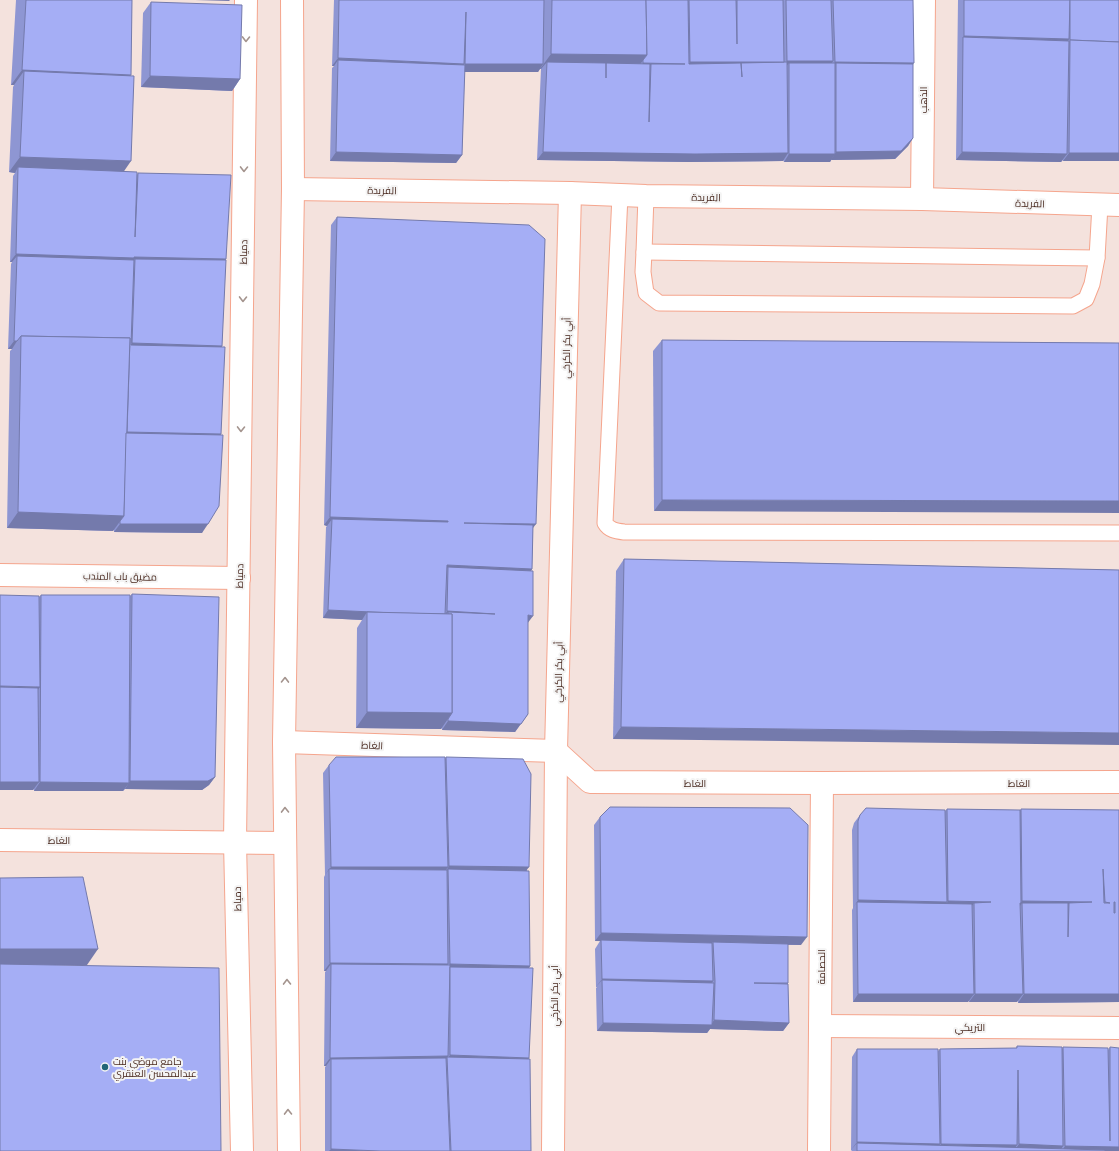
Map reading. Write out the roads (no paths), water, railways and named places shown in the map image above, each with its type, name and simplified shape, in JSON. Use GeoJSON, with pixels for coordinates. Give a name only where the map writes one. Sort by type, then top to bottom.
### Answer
{"type":"FeatureCollection","features":[{"type":"Feature","properties":{"kind":"street","name":"دمياط"},"geometry":{"type":"LineString","coordinates":[[242,1151],[235,842],[246,0]]}},
{"type":"Feature","properties":{"kind":"street"},"geometry":{"type":"LineString","coordinates":[[289,1151],[284,742],[293,189],[292,0]]}},
{"type":"Feature","properties":{"kind":"street","name":"الذهب"},"geometry":{"type":"LineString","coordinates":[[922,199],[924,0]]}},
{"type":"Feature","properties":{"kind":"street","name":"الفريدة"},"geometry":{"type":"LineString","coordinates":[[293,189],[570,193],[646,196],[922,199],[1110,205]]}},
{"type":"Feature","properties":{"kind":"street","name":"أبي بكر الكرخي"},"geometry":{"type":"LineString","coordinates":[[553,1151],[556,751],[570,193]]}},
{"type":"Feature","properties":{"kind":"street","name":"مضيق باب المندب"},"geometry":{"type":"LineString","coordinates":[[0,575],[239,578]]}},
{"type":"Feature","properties":{"kind":"street","name":"الغاط"},"geometry":{"type":"LineString","coordinates":[[284,742],[556,751],[590,782],[1119,782]]}},
{"type":"Feature","properties":{"kind":"street","name":"الحصامة"},"geometry":{"type":"LineString","coordinates":[[819,1151],[822,783]]}},
{"type":"Feature","properties":{"kind":"street","name":"الغاط"},"geometry":{"type":"LineString","coordinates":[[0,840],[285,843]]}},
{"type":"Feature","properties":{"kind":"street","name":"التريكي"},"geometry":{"type":"LineString","coordinates":[[820,1026],[1119,1028]]}},
{"type":"Feature","properties":{"kind":"lane"},"geometry":{"type":"LineString","coordinates":[[620,195],[605,522],[607,526],[615,531],[624,532],[1119,533]]}},
{"type":"Feature","properties":{"kind":"lane"},"geometry":{"type":"LineString","coordinates":[[646,196],[643,272],[646,293],[659,303],[1073,306],[1086,299],[1092,284],[1110,205]]}},
{"type":"Feature","properties":{"kind":"lane"},"geometry":{"type":"LineString","coordinates":[[644,252],[1097,258]]}},
{"type":"Feature","properties":{"kind":"place","name":"جامع موضي بنت عبدالمحسن العنقري"},"geometry":{"type":"Point","coordinates":[105,1067]}}]}
